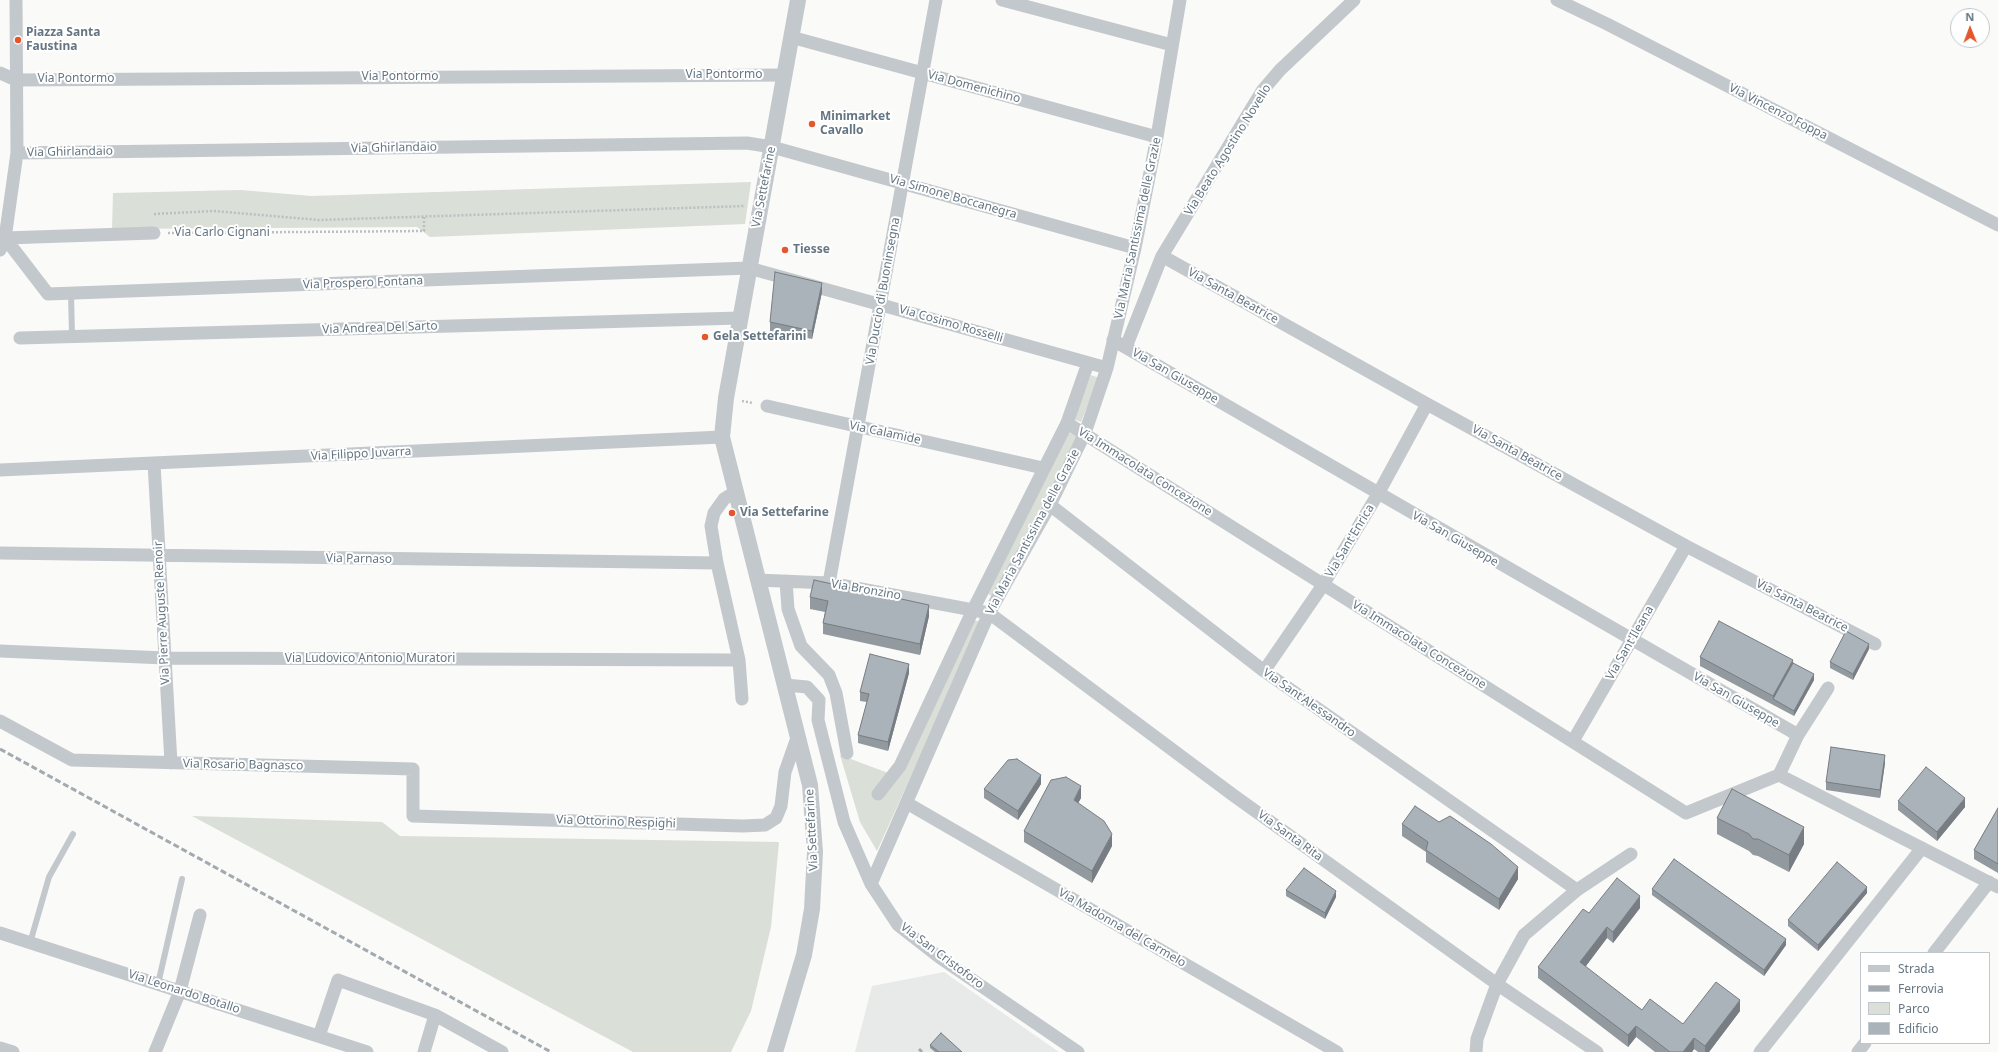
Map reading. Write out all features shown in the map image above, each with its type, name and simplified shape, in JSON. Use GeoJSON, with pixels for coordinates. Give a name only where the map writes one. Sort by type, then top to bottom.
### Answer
{"type":"FeatureCollection","features":[{"type":"Feature","properties":{"kind":"street"},"geometry":{"type":"LineString","coordinates":[[16,0],[17,153],[3,244],[154,233]]}},
{"type":"Feature","properties":{"kind":"street","name":"Via Settefarine"},"geometry":{"type":"LineString","coordinates":[[775,1052],[804,955],[812,908],[815,852],[810,785],[722,437],[726,398],[798,0]]}},
{"type":"Feature","properties":{"kind":"street","name":"Via Duccio di Buoninsegna"},"geometry":{"type":"LineString","coordinates":[[829,583],[936,0]]}},
{"type":"Feature","properties":{"kind":"street"},"geometry":{"type":"LineString","coordinates":[[1002,0],[1172,45]]}},
{"type":"Feature","properties":{"kind":"street","name":"Via Maria Santissima delle Grazie"},"geometry":{"type":"LineString","coordinates":[[871,884],[989,613],[1050,505],[1085,433],[1107,368],[1134,248],[1157,137],[1180,0]]}},
{"type":"Feature","properties":{"kind":"street","name":"Via Beato Agostino Novello"},"geometry":{"type":"LineString","coordinates":[[1162,256],[1262,91],[1280,70],[1354,0]]}},
{"type":"Feature","properties":{"kind":"street","name":"Via Vincenzo Foppa"},"geometry":{"type":"LineString","coordinates":[[1556,0],[1607,24],[1998,225]]}},
{"type":"Feature","properties":{"kind":"street","name":"Via Domenichino"},"geometry":{"type":"LineString","coordinates":[[791,37],[1157,137]]}},
{"type":"Feature","properties":{"kind":"street"},"geometry":{"type":"LineString","coordinates":[[0,73],[16,80]]}},
{"type":"Feature","properties":{"kind":"street","name":"Via Pontormo"},"geometry":{"type":"LineString","coordinates":[[16,80],[784,74]]}},
{"type":"Feature","properties":{"kind":"street","name":"Via Ghirlandaio"},"geometry":{"type":"LineString","coordinates":[[17,153],[747,142],[772,147]]}},
{"type":"Feature","properties":{"kind":"street","name":"Via Simone Boccanegra"},"geometry":{"type":"LineString","coordinates":[[772,147],[1134,248]]}},
{"type":"Feature","properties":{"kind":"street","name":"Via Prospero Fontana"},"geometry":{"type":"LineString","coordinates":[[3,244],[48,294],[749,268]]}},
{"type":"Feature","properties":{"kind":"street","name":"Via Maria Santissima delle Grazie"},"geometry":{"type":"LineString","coordinates":[[1126,347],[1162,256]]}},
{"type":"Feature","properties":{"kind":"street","name":"Via Santa Beatrice"},"geometry":{"type":"LineString","coordinates":[[1162,256],[1686,546],[1875,644]]}},
{"type":"Feature","properties":{"kind":"street","name":"Via Cosimo Rosselli"},"geometry":{"type":"LineString","coordinates":[[749,268],[1107,368]]}},
{"type":"Feature","properties":{"kind":"street","name":"Via Andrea Del Sarto"},"geometry":{"type":"LineString","coordinates":[[20,338],[740,318]]}},
{"type":"Feature","properties":{"kind":"street","name":"Via San Giuseppe"},"geometry":{"type":"LineString","coordinates":[[1113,340],[1798,736]]}},
{"type":"Feature","properties":{"kind":"street","name":"Via Maria Santissima delle Grazie"},"geometry":{"type":"LineString","coordinates":[[973,610],[1067,423],[1088,363]]}},
{"type":"Feature","properties":{"kind":"street","name":"Via Sant'Enrica"},"geometry":{"type":"LineString","coordinates":[[1264,671],[1323,585],[1378,494],[1427,404]]}},
{"type":"Feature","properties":{"kind":"street","name":"Via Calamide"},"geometry":{"type":"LineString","coordinates":[[766,406],[1044,468]]}},
{"type":"Feature","properties":{"kind":"street","name":"Via Immacolata Concezione"},"geometry":{"type":"LineString","coordinates":[[1067,423],[1686,813],[1779,775]]}},
{"type":"Feature","properties":{"kind":"street","name":"Via Filippo Juvarra"},"geometry":{"type":"LineString","coordinates":[[0,470],[722,437]]}},
{"type":"Feature","properties":{"kind":"street","name":"Via Pierre Auguste Renoir"},"geometry":{"type":"LineString","coordinates":[[154,463],[171,763]]}},
{"type":"Feature","properties":{"kind":"street"},"geometry":{"type":"LineString","coordinates":[[735,492],[724,499],[714,513],[711,526],[717,562],[739,660],[742,699]]}},
{"type":"Feature","properties":{"kind":"street","name":"Via Sant'Alessandro"},"geometry":{"type":"LineString","coordinates":[[1050,505],[1264,671],[1577,890]]}},
{"type":"Feature","properties":{"kind":"street","name":"Via Sant'Ileana"},"geometry":{"type":"LineString","coordinates":[[1573,741],[1686,546]]}},
{"type":"Feature","properties":{"kind":"street","name":"Via Parnaso"},"geometry":{"type":"LineString","coordinates":[[0,553],[717,562]]}},
{"type":"Feature","properties":{"kind":"street","name":"Via Bronzino"},"geometry":{"type":"LineString","coordinates":[[757,580],[829,583],[989,613]]}},
{"type":"Feature","properties":{"kind":"street"},"geometry":{"type":"LineString","coordinates":[[786,581],[788,609],[801,646],[829,675],[836,693],[847,753]]}},
{"type":"Feature","properties":{"kind":"street"},"geometry":{"type":"LineString","coordinates":[[878,794],[900,766],[973,610]]}},
{"type":"Feature","properties":{"kind":"street","name":"Via Santa Rita"},"geometry":{"type":"LineString","coordinates":[[989,613],[1233,795],[1497,984],[1597,1052]]}},
{"type":"Feature","properties":{"kind":"street","name":"Via Ludovico Antonio Muratori"},"geometry":{"type":"LineString","coordinates":[[0,651],[165,658],[739,660]]}},
{"type":"Feature","properties":{"kind":"street","name":"Via San Cristoforo"},"geometry":{"type":"LineString","coordinates":[[785,685],[807,687],[818,700],[818,720],[844,822],[871,884],[898,925],[939,957],[1078,1052]]}},
{"type":"Feature","properties":{"kind":"street"},"geometry":{"type":"LineString","coordinates":[[1828,688],[1798,736],[1779,775],[1994,885],[1935,952]]}},
{"type":"Feature","properties":{"kind":"street","name":"Via Rosario Bagnasco"},"geometry":{"type":"LineString","coordinates":[[0,721],[72,760],[413,769]]}},
{"type":"Feature","properties":{"kind":"street","name":"Via Ottorino Respighi"},"geometry":{"type":"LineString","coordinates":[[413,769],[413,816],[743,826],[765,825],[776,818],[781,806],[785,772],[798,735]]}},
{"type":"Feature","properties":{"kind":"street","name":"Via Madonna del Carmelo"},"geometry":{"type":"LineString","coordinates":[[906,804],[1337,1052]]}},
{"type":"Feature","properties":{"kind":"street"},"geometry":{"type":"LineString","coordinates":[[1760,1052],[1922,848]]}},
{"type":"Feature","properties":{"kind":"street"},"geometry":{"type":"LineString","coordinates":[[1476,1052],[1477,1039],[1497,984],[1524,936],[1577,890],[1631,854]]}},
{"type":"Feature","properties":{"kind":"street"},"geometry":{"type":"LineString","coordinates":[[155,1052],[180,991],[200,915]]}},
{"type":"Feature","properties":{"kind":"street","name":"Via Leonardo Botallo"},"geometry":{"type":"LineString","coordinates":[[0,933],[367,1052]]}},
{"type":"Feature","properties":{"kind":"street"},"geometry":{"type":"LineString","coordinates":[[319,1036],[338,980],[435,1015],[502,1052]]}},
{"type":"Feature","properties":{"kind":"street"},"geometry":{"type":"LineString","coordinates":[[424,1052],[435,1015]]}},
{"type":"Feature","properties":{"kind":"street"},"geometry":{"type":"LineString","coordinates":[[1858,1052],[1864,1044]]}},
{"type":"Feature","properties":{"kind":"street"},"geometry":{"type":"LineString","coordinates":[[0,1048],[13,1052]]}},
{"type":"Feature","properties":{"kind":"lane"},"geometry":{"type":"LineString","coordinates":[[71,294],[72,336]]}},
{"type":"Feature","properties":{"kind":"lane"},"geometry":{"type":"LineString","coordinates":[[30,943],[49,877],[73,834]]}},
{"type":"Feature","properties":{"kind":"lane"},"geometry":{"type":"LineString","coordinates":[[158,984],[182,879]]}},
{"type":"Feature","properties":{"kind":"path"},"geometry":{"type":"LineString","coordinates":[[154,214],[214,211],[319,220],[746,206],[760,209]]}},
{"type":"Feature","properties":{"kind":"path","name":"Via Carlo Cignani"},"geometry":{"type":"LineString","coordinates":[[154,233],[424,231],[424,216]]}},
{"type":"Feature","properties":{"kind":"path"},"geometry":{"type":"LineString","coordinates":[[726,398],[766,406]]}},
{"type":"Feature","properties":{"kind":"shaded area"},"geometry":{"type":"Polygon","coordinates":[[[944,972],[1059,1052],[855,1052],[872,986],[944,972]]]}},
{"type":"Feature","properties":{"kind":"green space"},"geometry":{"type":"Polygon","coordinates":[[[751,182],[745,224],[430,237],[417,227],[112,229],[113,193],[241,190],[311,196],[751,182]]]}},
{"type":"Feature","properties":{"kind":"green space"},"geometry":{"type":"Polygon","coordinates":[[[1091,375],[1099,378],[1081,422],[1073,419],[1091,375]]]}},
{"type":"Feature","properties":{"kind":"green space"},"geometry":{"type":"Polygon","coordinates":[[[1068,432],[1078,437],[993,597],[985,592],[1068,432]]]}},
{"type":"Feature","properties":{"kind":"green space"},"geometry":{"type":"Polygon","coordinates":[[[973,620],[981,622],[877,851],[860,822],[840,755],[899,777],[973,620]]]}},
{"type":"Feature","properties":{"kind":"green space"},"geometry":{"type":"Polygon","coordinates":[[[192,816],[382,822],[400,836],[779,842],[771,927],[751,1011],[731,1052],[633,1052],[192,816]]]}},
{"type":"Feature","properties":{"kind":"building"},"geometry":{"type":"Polygon","coordinates":[[[775,272],[822,283],[812,331],[770,322],[775,272]]]}},
{"type":"Feature","properties":{"kind":"building"},"geometry":{"type":"Polygon","coordinates":[[[814,580],[929,605],[920,644],[823,623],[828,601],[810,597],[814,580]]]}},
{"type":"Feature","properties":{"kind":"building"},"geometry":{"type":"Polygon","coordinates":[[[1719,621],[1793,660],[1773,696],[1700,657],[1719,621]]]}},
{"type":"Feature","properties":{"kind":"building"},"geometry":{"type":"Polygon","coordinates":[[[1846,631],[1869,644],[1853,674],[1830,662],[1846,631]]]}},
{"type":"Feature","properties":{"kind":"building"},"geometry":{"type":"Polygon","coordinates":[[[870,654],[909,664],[888,742],[858,735],[869,694],[860,692],[870,654]]]}},
{"type":"Feature","properties":{"kind":"building"},"geometry":{"type":"Polygon","coordinates":[[[1793,663],[1814,674],[1794,711],[1773,699],[1793,663]]]}},
{"type":"Feature","properties":{"kind":"building"},"geometry":{"type":"Polygon","coordinates":[[[1831,747],[1885,755],[1880,790],[1826,782],[1831,747]]]}},
{"type":"Feature","properties":{"kind":"building"},"geometry":{"type":"Polygon","coordinates":[[[1017,759],[1041,775],[1018,811],[984,789],[1008,760],[1017,759]]]}},
{"type":"Feature","properties":{"kind":"building"},"geometry":{"type":"Polygon","coordinates":[[[1926,767],[1965,798],[1937,832],[1898,801],[1926,767]]]}},
{"type":"Feature","properties":{"kind":"building"},"geometry":{"type":"Polygon","coordinates":[[[1066,777],[1081,786],[1074,800],[1104,821],[1112,834],[1092,871],[1024,831],[1051,780],[1066,777]]]}},
{"type":"Feature","properties":{"kind":"building"},"geometry":{"type":"Polygon","coordinates":[[[1732,789],[1804,827],[1789,855],[1758,839],[1753,839],[1749,834],[1717,818],[1732,789]]]}},
{"type":"Feature","properties":{"kind":"building"},"geometry":{"type":"Polygon","coordinates":[[[1415,806],[1439,822],[1450,816],[1491,844],[1518,867],[1499,899],[1426,850],[1428,842],[1402,824],[1415,806]]]}},
{"type":"Feature","properties":{"kind":"building"},"geometry":{"type":"Polygon","coordinates":[[[1998,808],[1998,864],[1974,850],[1998,808]]]}},
{"type":"Feature","properties":{"kind":"building"},"geometry":{"type":"Polygon","coordinates":[[[1674,859],[1786,939],[1764,970],[1652,889],[1674,859]]]}},
{"type":"Feature","properties":{"kind":"building"},"geometry":{"type":"Polygon","coordinates":[[[1837,862],[1867,887],[1818,945],[1788,920],[1837,862]]]}},
{"type":"Feature","properties":{"kind":"building"},"geometry":{"type":"Polygon","coordinates":[[[1304,868],[1336,891],[1325,913],[1286,890],[1304,868]]]}},
{"type":"Feature","properties":{"kind":"building"},"geometry":{"type":"Polygon","coordinates":[[[1617,878],[1640,896],[1613,932],[1607,927],[1580,962],[1642,1010],[1650,999],[1683,1024],[1716,982],[1740,1000],[1705,1046],[1694,1038],[1683,1052],[1670,1052],[1636,1026],[1628,1035],[1538,967],[1583,909],[1589,913],[1617,878]]]}},
{"type":"Feature","properties":{"kind":"building"},"geometry":{"type":"Polygon","coordinates":[[[941,1033],[962,1052],[939,1052],[930,1045],[941,1033]]]}},
{"type":"Feature","properties":{"kind":"railway"},"geometry":{"type":"LineString","coordinates":[[0,749],[551,1052]]}},
{"type":"Feature","properties":{"kind":"railway"},"geometry":{"type":"LineString","coordinates":[[919,1049],[922,1052]]}},
{"type":"Feature","properties":{"kind":"place","name":"Piazza Santa Faustina"},"geometry":{"type":"Point","coordinates":[18,40]}},
{"type":"Feature","properties":{"kind":"place","name":"Minimarket Cavallo"},"geometry":{"type":"Point","coordinates":[812,124]}},
{"type":"Feature","properties":{"kind":"place","name":"Tiesse"},"geometry":{"type":"Point","coordinates":[785,250]}},
{"type":"Feature","properties":{"kind":"place","name":"Gela Settefarini"},"geometry":{"type":"Point","coordinates":[705,337]}},
{"type":"Feature","properties":{"kind":"place","name":"Via Settefarine"},"geometry":{"type":"Point","coordinates":[732,513]}}]}
